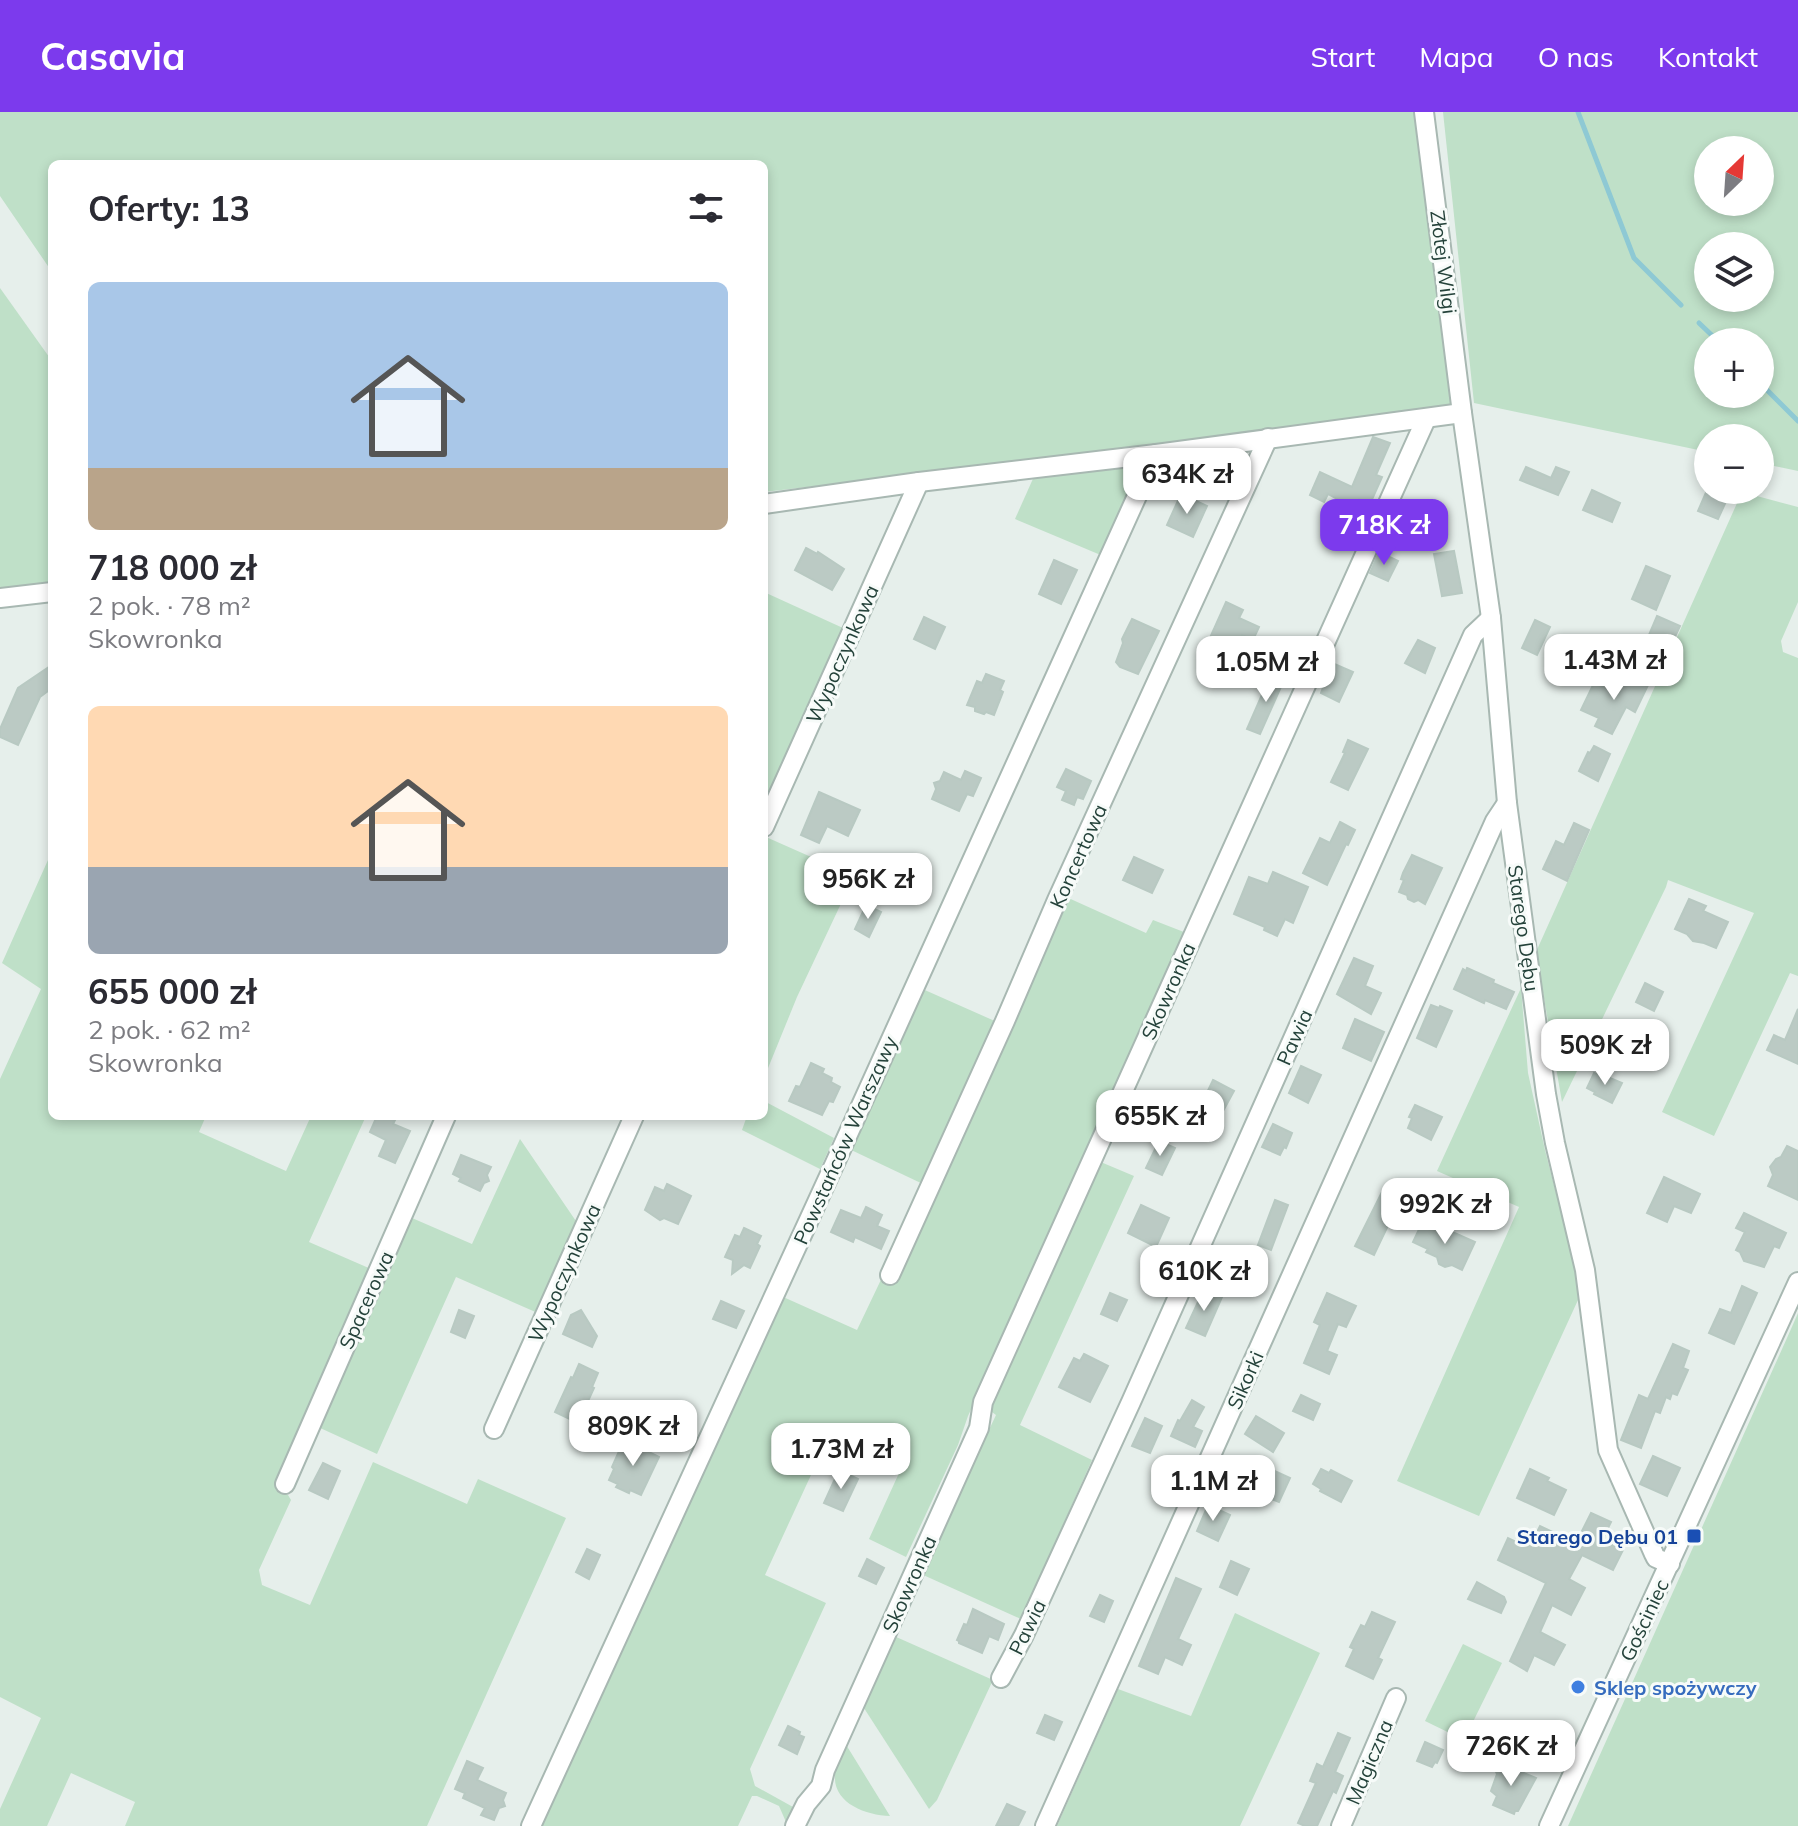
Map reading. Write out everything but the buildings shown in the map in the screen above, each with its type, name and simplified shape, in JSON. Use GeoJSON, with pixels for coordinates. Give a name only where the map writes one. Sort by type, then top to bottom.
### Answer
{"type":"FeatureCollection","features":[{"type":"Feature","properties":{"kind":"street","name":"Złotej Wilgi"},"geometry":{"type":"LineString","coordinates":[[1424,112],[1462,413]]}},
{"type":"Feature","properties":{"kind":"street"},"geometry":{"type":"LineString","coordinates":[[768,503],[1462,413]]}},
{"type":"Feature","properties":{"kind":"street","name":"Starego Dębu"},"geometry":{"type":"LineString","coordinates":[[1462,413],[1491,618],[1507,803],[1546,1094],[1585,1270],[1608,1450],[1656,1558],[1670,1564]]}},
{"type":"Feature","properties":{"kind":"street","name":"Skowronka"},"geometry":{"type":"LineString","coordinates":[[795,1826],[806,1804],[821,1786],[825,1770],[979,1428],[983,1402],[1426,419]]}},
{"type":"Feature","properties":{"kind":"street","name":"Koncertowa"},"geometry":{"type":"LineString","coordinates":[[890,1275],[1268,438]]}},
{"type":"Feature","properties":{"kind":"street","name":"Powstańców Warszawy"},"geometry":{"type":"LineString","coordinates":[[531,1826],[1156,454]]}},
{"type":"Feature","properties":{"kind":"street","name":"Wypoczynkowa"},"geometry":{"type":"LineString","coordinates":[[768,818],[919,482]]}},
{"type":"Feature","properties":{"kind":"street"},"geometry":{"type":"LineString","coordinates":[[0,598],[48,592]]}},
{"type":"Feature","properties":{"kind":"street","name":"Pawia"},"geometry":{"type":"LineString","coordinates":[[1001,1678],[1024,1635],[1138,1388],[1473,635],[1491,618]]}},
{"type":"Feature","properties":{"kind":"street","name":"Sikorki"},"geometry":{"type":"LineString","coordinates":[[1045,1826],[1495,821],[1507,803]]}},
{"type":"Feature","properties":{"kind":"street","name":"Spacerowa"},"geometry":{"type":"LineString","coordinates":[[285,1484],[444,1120]]}},
{"type":"Feature","properties":{"kind":"street","name":"Wypoczynkowa"},"geometry":{"type":"LineString","coordinates":[[494,1429],[632,1120]]}},
{"type":"Feature","properties":{"kind":"street","name":"Gościniec"},"geometry":{"type":"LineString","coordinates":[[1549,1826],[1798,1282]]}},
{"type":"Feature","properties":{"kind":"street","name":"Magiczna"},"geometry":{"type":"LineString","coordinates":[[1341,1826],[1396,1698]]}},
{"type":"Feature","properties":{"kind":"green space"},"geometry":{"type":"Polygon","coordinates":[[[0,112],[1417,112],[1455,404],[1147,448],[768,492],[768,160],[48,160],[48,266],[0,196],[0,112]]]}},
{"type":"Feature","properties":{"kind":"green space"},"geometry":{"type":"Polygon","coordinates":[[[1443,112],[1798,112],[1798,471],[1774,466],[1774,424],[1694,424],[1694,449],[1474,403],[1443,112]]]}},
{"type":"Feature","properties":{"kind":"green space"},"geometry":{"type":"Polygon","coordinates":[[[0,288],[48,355],[48,585],[0,591],[0,288]]]}},
{"type":"Feature","properties":{"kind":"green space"},"geometry":{"type":"Polygon","coordinates":[[[1149,459],[1103,556],[1015,519],[1036,472],[1149,459]]]}},
{"type":"Feature","properties":{"kind":"green space"},"geometry":{"type":"Polygon","coordinates":[[[1774,501],[1798,507],[1798,602],[1781,641],[1783,652],[1798,658],[1798,976],[1790,973],[1714,1136],[1662,1112],[1754,913],[1668,880],[1562,1102],[1536,952],[1737,504],[1774,504],[1774,501]]]}},
{"type":"Feature","properties":{"kind":"green space"},"geometry":{"type":"Polygon","coordinates":[[[768,594],[843,628],[768,796],[768,594]]]}},
{"type":"Feature","properties":{"kind":"green space"},"geometry":{"type":"Polygon","coordinates":[[[768,838],[854,876],[797,997],[768,1068],[768,838]]]}},
{"type":"Feature","properties":{"kind":"green space"},"geometry":{"type":"Polygon","coordinates":[[[48,860],[48,1120],[204,1120],[199,1132],[286,1171],[309,1120],[364,1120],[309,1242],[371,1269],[287,1456],[289,1460],[276,1489],[291,1500],[259,1570],[262,1585],[310,1605],[373,1462],[467,1504],[478,1479],[566,1518],[427,1826],[125,1826],[135,1802],[71,1773],[47,1826],[0,1826],[0,1809],[41,1718],[0,1697],[0,1079],[41,989],[2,963],[48,860]]]}},
{"type":"Feature","properties":{"kind":"green space"},"geometry":{"type":"Polygon","coordinates":[[[1064,896],[1146,933],[1153,920],[1189,934],[906,1557],[869,1539],[904,1462],[834,1425],[765,1575],[826,1603],[750,1769],[755,1786],[793,1807],[786,1822],[779,1806],[752,1796],[738,1826],[537,1826],[781,1296],[857,1330],[1064,896]]]}},
{"type":"Feature","properties":{"kind":"green space"},"geometry":{"type":"Polygon","coordinates":[[[918,987],[997,1022],[925,1185],[847,1148],[918,987]]]}},
{"type":"Feature","properties":{"kind":"green space"},"geometry":{"type":"Polygon","coordinates":[[[1521,988],[1528,1073],[1577,1275],[1578,1300],[1479,1516],[1397,1481],[1519,1207],[1437,1171],[1521,988]]]}},
{"type":"Feature","properties":{"kind":"green space"},"geometry":{"type":"Polygon","coordinates":[[[768,1103],[834,1138],[820,1169],[742,1130],[746,1120],[768,1120],[768,1103]]]}},
{"type":"Feature","properties":{"kind":"green space"},"geometry":{"type":"Polygon","coordinates":[[[520,1139],[580,1227],[540,1314],[456,1277],[377,1454],[318,1427],[412,1218],[472,1244],[520,1139]]]}},
{"type":"Feature","properties":{"kind":"green space"},"geometry":{"type":"Polygon","coordinates":[[[1096,1160],[1134,1176],[1020,1425],[1092,1460],[1021,1619],[921,1574],[996,1415],[988,1409],[1096,1160]]]}},
{"type":"Feature","properties":{"kind":"green space"},"geometry":{"type":"Polygon","coordinates":[[[1798,1313],[1798,1826],[1568,1826],[1791,1329],[1798,1313]]]}},
{"type":"Feature","properties":{"kind":"green space"},"geometry":{"type":"Polygon","coordinates":[[[1235,1613],[1320,1653],[1240,1826],[1057,1826],[1118,1689],[1191,1716],[1235,1613]]]}},
{"type":"Feature","properties":{"kind":"green space"},"geometry":{"type":"Polygon","coordinates":[[[894,1636],[993,1680],[937,1800],[929,1809],[862,1705],[894,1636]]]}},
{"type":"Feature","properties":{"kind":"green space"},"geometry":{"type":"Polygon","coordinates":[[[1463,1644],[1502,1663],[1464,1740],[1425,1721],[1463,1644]]]}},
{"type":"Feature","properties":{"kind":"green space"},"geometry":{"type":"Polygon","coordinates":[[[845,1743],[890,1816],[859,1809],[842,1797],[837,1789],[836,1768],[845,1743]]]}},
{"type":"Feature","properties":{"kind":"waterway"},"geometry":{"type":"LineString","coordinates":[[1578,112],[1634,258],[1681,305]]}},
{"type":"Feature","properties":{"kind":"waterway"},"geometry":{"type":"LineString","coordinates":[[1699,323],[1704,328]]}},
{"type":"Feature","properties":{"kind":"waterway"},"geometry":{"type":"LineString","coordinates":[[1774,397],[1798,421]]}},
{"type":"Feature","properties":{"kind":"place","name":"Starego Dębu 01"},"geometry":{"type":"Point","coordinates":[1694,1536]}},
{"type":"Feature","properties":{"kind":"place","name":"Sklep spożywczy"},"geometry":{"type":"Point","coordinates":[1578,1687]}}]}
